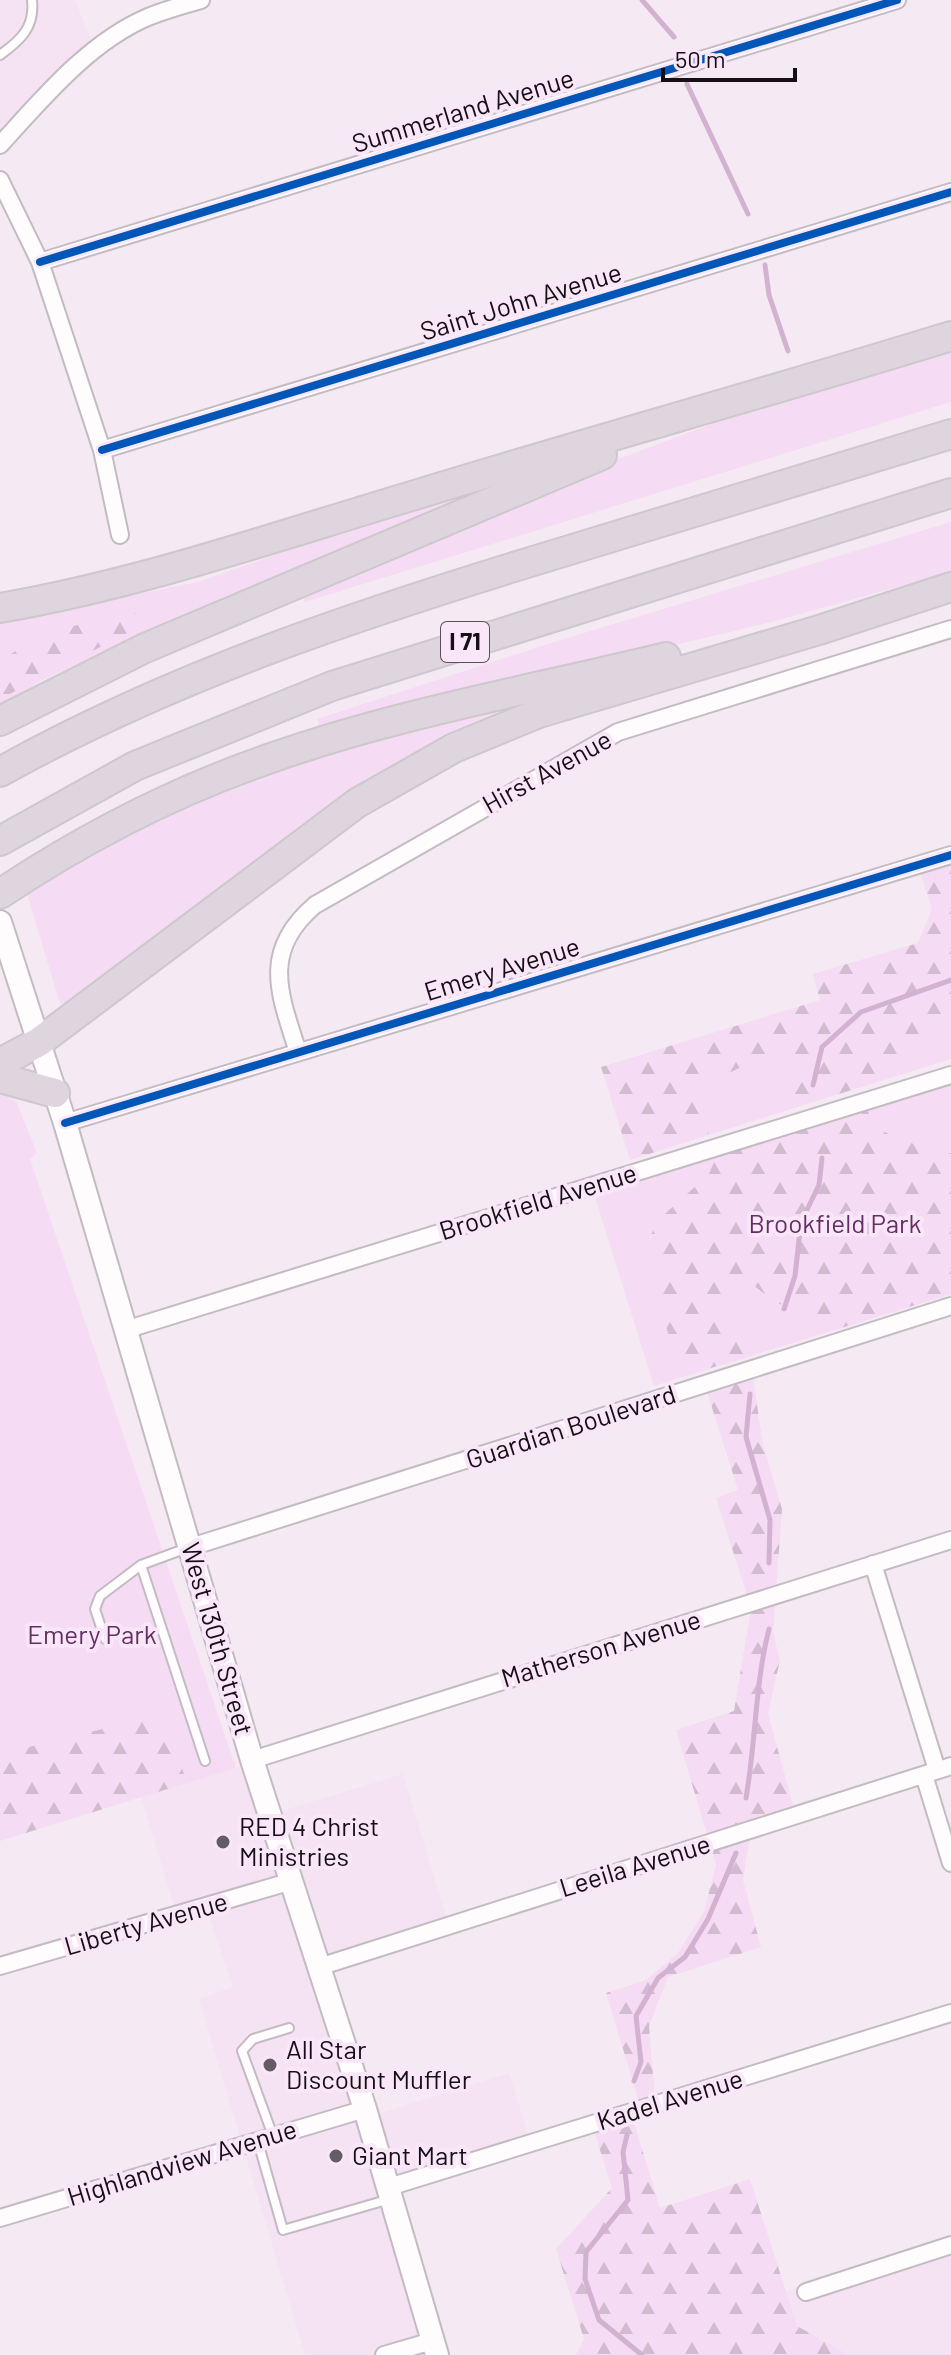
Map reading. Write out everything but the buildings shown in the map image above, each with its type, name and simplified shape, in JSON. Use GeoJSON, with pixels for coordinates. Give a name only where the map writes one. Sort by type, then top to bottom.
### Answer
{"type":"FeatureCollection","features":[{"type":"Feature","properties":{"kind":"highway"},"geometry":{"type":"LineString","coordinates":[[0,608],[115,586],[196,564],[412,495],[702,412],[951,336]]}},
{"type":"Feature","properties":{"kind":"highway"},"geometry":{"type":"LineString","coordinates":[[0,721],[145,648],[702,412]]}},
{"type":"Feature","properties":{"kind":"highway","name":"I 71"},"geometry":{"type":"LineString","coordinates":[[0,772],[75,731],[147,697],[326,627],[951,434]]}},
{"type":"Feature","properties":{"kind":"highway","name":"I 71"},"geometry":{"type":"LineString","coordinates":[[0,841],[135,766],[332,686],[951,493]]}},
{"type":"Feature","properties":{"kind":"highway"},"geometry":{"type":"LineString","coordinates":[[0,894],[65,853],[161,802],[271,758],[379,726],[947,588]]}},
{"type":"Feature","properties":{"kind":"highway"},"geometry":{"type":"LineString","coordinates":[[0,1063],[39,1042],[357,803],[454,748],[539,713],[819,630],[947,588]]}},
{"type":"Feature","properties":{"kind":"highway"},"geometry":{"type":"LineString","coordinates":[[0,1078],[55,1093]]}},
{"type":"Feature","properties":{"kind":"main road","name":"West 130th Street"},"geometry":{"type":"LineString","coordinates":[[0,922],[65,1123],[252,1760],[365,2109],[435,2348]]}},
{"type":"Feature","properties":{"kind":"street"},"geometry":{"type":"LineString","coordinates":[[0,145],[42,98],[94,51],[146,17],[201,0]]}},
{"type":"Feature","properties":{"kind":"street","name":"Summerland Avenue"},"geometry":{"type":"LineString","coordinates":[[40,262],[897,0]]}},
{"type":"Feature","properties":{"kind":"street"},"geometry":{"type":"LineString","coordinates":[[0,180],[40,262],[102,450],[120,535]]}},
{"type":"Feature","properties":{"kind":"street","name":"Saint John Avenue"},"geometry":{"type":"LineString","coordinates":[[102,450],[951,192]]}},
{"type":"Feature","properties":{"kind":"street","name":"Hirst Avenue"},"geometry":{"type":"LineString","coordinates":[[298,1052],[277,988],[278,964],[285,942],[299,919],[315,905],[618,732],[951,629]]}},
{"type":"Feature","properties":{"kind":"street","name":"Emery Avenue"},"geometry":{"type":"LineString","coordinates":[[65,1123],[951,855]]}},
{"type":"Feature","properties":{"kind":"street","name":"Brookfield Avenue"},"geometry":{"type":"LineString","coordinates":[[125,1330],[951,1075]]}},
{"type":"Feature","properties":{"kind":"street","name":"Guardian Boulevard"},"geometry":{"type":"LineString","coordinates":[[191,1547],[951,1306]]}},
{"type":"Feature","properties":{"kind":"street","name":"Matherson Avenue"},"geometry":{"type":"LineString","coordinates":[[252,1760],[951,1540]]}},
{"type":"Feature","properties":{"kind":"street"},"geometry":{"type":"LineString","coordinates":[[873,1564],[937,1770],[951,1863]]}},
{"type":"Feature","properties":{"kind":"street","name":"Leeila Avenue"},"geometry":{"type":"LineString","coordinates":[[319,1967],[937,1770]]}},
{"type":"Feature","properties":{"kind":"street","name":"Liberty Avenue"},"geometry":{"type":"LineString","coordinates":[[0,1966],[292,1881]]}},
{"type":"Feature","properties":{"kind":"street","name":"Kadel Avenue"},"geometry":{"type":"LineString","coordinates":[[390,2193],[951,2013]]}},
{"type":"Feature","properties":{"kind":"street","name":"Highlandview Avenue"},"geometry":{"type":"LineString","coordinates":[[0,2218],[365,2109]]}},
{"type":"Feature","properties":{"kind":"street"},"geometry":{"type":"LineString","coordinates":[[806,2292],[951,2245]]}},
{"type":"Feature","properties":{"kind":"street"},"geometry":{"type":"LineString","coordinates":[[384,2355],[435,2348]]}},
{"type":"Feature","properties":{"kind":"lane"},"geometry":{"type":"LineString","coordinates":[[0,55],[20,40],[32,20],[32,0]]}},
{"type":"Feature","properties":{"kind":"lane"},"geometry":{"type":"LineString","coordinates":[[105,1639],[95,1609],[100,1596],[141,1565],[191,1547]]}},
{"type":"Feature","properties":{"kind":"lane"},"geometry":{"type":"LineString","coordinates":[[141,1565],[205,1761]]}},
{"type":"Feature","properties":{"kind":"lane"},"geometry":{"type":"LineString","coordinates":[[289,2028],[253,2039],[242,2051],[266,2139],[283,2230],[390,2193]]}},
{"type":"Feature","properties":{"kind":"shaded area"},"geometry":{"type":"Polygon","coordinates":[[[0,0],[75,0],[99,59],[0,153],[0,0]]]}},
{"type":"Feature","properties":{"kind":"shaded area"},"geometry":{"type":"Polygon","coordinates":[[[248,1764],[265,1816],[403,1774],[450,1929],[329,1971],[375,2115],[509,2073],[529,2137],[381,2184],[433,2355],[305,2355],[199,1999],[233,1987],[208,1913],[179,1922],[141,1797],[248,1764]]]}},
{"type":"Feature","properties":{"kind":"shaded area"},"geometry":{"type":"Polygon","coordinates":[[[951,2239],[951,2355],[849,2355],[797,2326],[786,2291],[951,2239]]]}},
{"type":"Feature","properties":{"kind":"green space"},"geometry":{"type":"Polygon","coordinates":[[[951,348],[951,402],[305,602],[301,591],[576,475],[741,413],[951,348]]]}},
{"type":"Feature","properties":{"kind":"green space"},"geometry":{"type":"Polygon","coordinates":[[[472,486],[475,494],[121,643],[39,682],[0,707],[0,622],[198,582],[472,486]]]}},
{"type":"Feature","properties":{"kind":"green space"},"geometry":{"type":"Polygon","coordinates":[[[951,522],[951,572],[775,621],[321,730],[317,719],[551,643],[951,522]]]}},
{"type":"Feature","properties":{"kind":"green space"},"geometry":{"type":"Polygon","coordinates":[[[136,613],[131,631],[0,699],[0,663],[14,652],[64,629],[136,613]]]}},
{"type":"Feature","properties":{"kind":"green space"},"geometry":{"type":"Polygon","coordinates":[[[600,681],[345,800],[242,872],[79,998],[60,1004],[26,890],[188,802],[337,749],[600,681]]]}},
{"type":"Feature","properties":{"kind":"green space"},"geometry":{"type":"Polygon","coordinates":[[[951,862],[951,1010],[903,1045],[884,1080],[797,1107],[791,1088],[796,1057],[769,1054],[695,1089],[709,1135],[630,1160],[601,1067],[820,1000],[813,974],[918,943],[932,909],[920,872],[951,862]]]}},
{"type":"Feature","properties":{"kind":"green space"},"geometry":{"type":"Polygon","coordinates":[[[951,1010],[951,1059],[884,1080],[903,1045],[951,1010]]]}},
{"type":"Feature","properties":{"kind":"green space"},"geometry":{"type":"Polygon","coordinates":[[[769,1053],[796,1057],[791,1088],[797,1107],[709,1135],[695,1089],[769,1053]]]}},
{"type":"Feature","properties":{"kind":"green space","name":"Brookfield Park"},"geometry":{"type":"Polygon","coordinates":[[[951,1082],[951,1294],[654,1386],[594,1194],[951,1082]]]}},
{"type":"Feature","properties":{"kind":"green space","name":"Emery Park"},"geometry":{"type":"Polygon","coordinates":[[[0,1091],[16,1101],[37,1153],[30,1159],[236,1768],[187,1783],[164,1714],[0,1754],[0,1091]]]}},
{"type":"Feature","properties":{"kind":"green space","name":"Brookfield Park"},"geometry":{"type":"Polygon","coordinates":[[[866,1108],[877,1129],[931,1151],[951,1153],[951,1294],[831,1331],[811,1312],[776,1303],[753,1285],[727,1289],[722,1302],[746,1357],[682,1377],[660,1308],[657,1274],[648,1245],[656,1222],[709,1174],[717,1155],[866,1108]]]}},
{"type":"Feature","properties":{"kind":"green space"},"geometry":{"type":"Polygon","coordinates":[[[753,1378],[763,1445],[782,1509],[773,1633],[780,1660],[768,1714],[793,1805],[753,1818],[743,1880],[761,1947],[668,1977],[649,2026],[655,2099],[640,2105],[606,1993],[646,1980],[678,1953],[704,1911],[716,1865],[676,1730],[734,1711],[751,1608],[716,1498],[738,1490],[707,1392],[753,1378]]]}},
{"type":"Feature","properties":{"kind":"green space"},"geometry":{"type":"Polygon","coordinates":[[[164,1714],[187,1783],[0,1841],[0,1754],[164,1714]]]}},
{"type":"Feature","properties":{"kind":"green space"},"geometry":{"type":"Polygon","coordinates":[[[632,2116],[660,2208],[750,2179],[797,2326],[849,2355],[576,2355],[584,2339],[556,2249],[612,2188],[593,2128],[632,2116]]]}},
{"type":"Feature","properties":{"kind":"waterway"},"geometry":{"type":"LineString","coordinates":[[642,0],[674,37]]}},
{"type":"Feature","properties":{"kind":"waterway"},"geometry":{"type":"LineString","coordinates":[[687,84],[748,214]]}},
{"type":"Feature","properties":{"kind":"waterway"},"geometry":{"type":"LineString","coordinates":[[765,265],[769,295],[788,351]]}},
{"type":"Feature","properties":{"kind":"waterway"},"geometry":{"type":"LineString","coordinates":[[813,1085],[822,1047],[861,1012],[951,980]]}},
{"type":"Feature","properties":{"kind":"waterway"},"geometry":{"type":"LineString","coordinates":[[784,1309],[795,1276],[801,1222],[819,1185],[822,1158]]}},
{"type":"Feature","properties":{"kind":"waterway"},"geometry":{"type":"LineString","coordinates":[[750,1394],[746,1437],[770,1520],[769,1563]]}},
{"type":"Feature","properties":{"kind":"waterway"},"geometry":{"type":"LineString","coordinates":[[746,1798],[769,1629]]}},
{"type":"Feature","properties":{"kind":"waterway"},"geometry":{"type":"LineString","coordinates":[[634,2081],[641,2062],[636,2016],[658,1978],[685,1957],[708,1919],[736,1853]]}},
{"type":"Feature","properties":{"kind":"waterway"},"geometry":{"type":"LineString","coordinates":[[627,2135],[623,2152],[628,2200],[586,2252],[585,2279],[599,2320],[642,2355]]}},
{"type":"Feature","properties":{"kind":"cycle path"},"geometry":{"type":"LineString","coordinates":[[40,262],[897,0]]}},
{"type":"Feature","properties":{"kind":"cycle path"},"geometry":{"type":"LineString","coordinates":[[102,450],[951,192]]}},
{"type":"Feature","properties":{"kind":"cycle path"},"geometry":{"type":"LineString","coordinates":[[65,1123],[951,855]]}},
{"type":"Feature","properties":{"kind":"place","name":"RED 4 Christ Ministries"},"geometry":{"type":"Point","coordinates":[223,1842]}},
{"type":"Feature","properties":{"kind":"place","name":"All Star Discount Muffler"},"geometry":{"type":"Point","coordinates":[270,2065]}},
{"type":"Feature","properties":{"kind":"place","name":"Giant Mart"},"geometry":{"type":"Point","coordinates":[336,2156]}}]}
